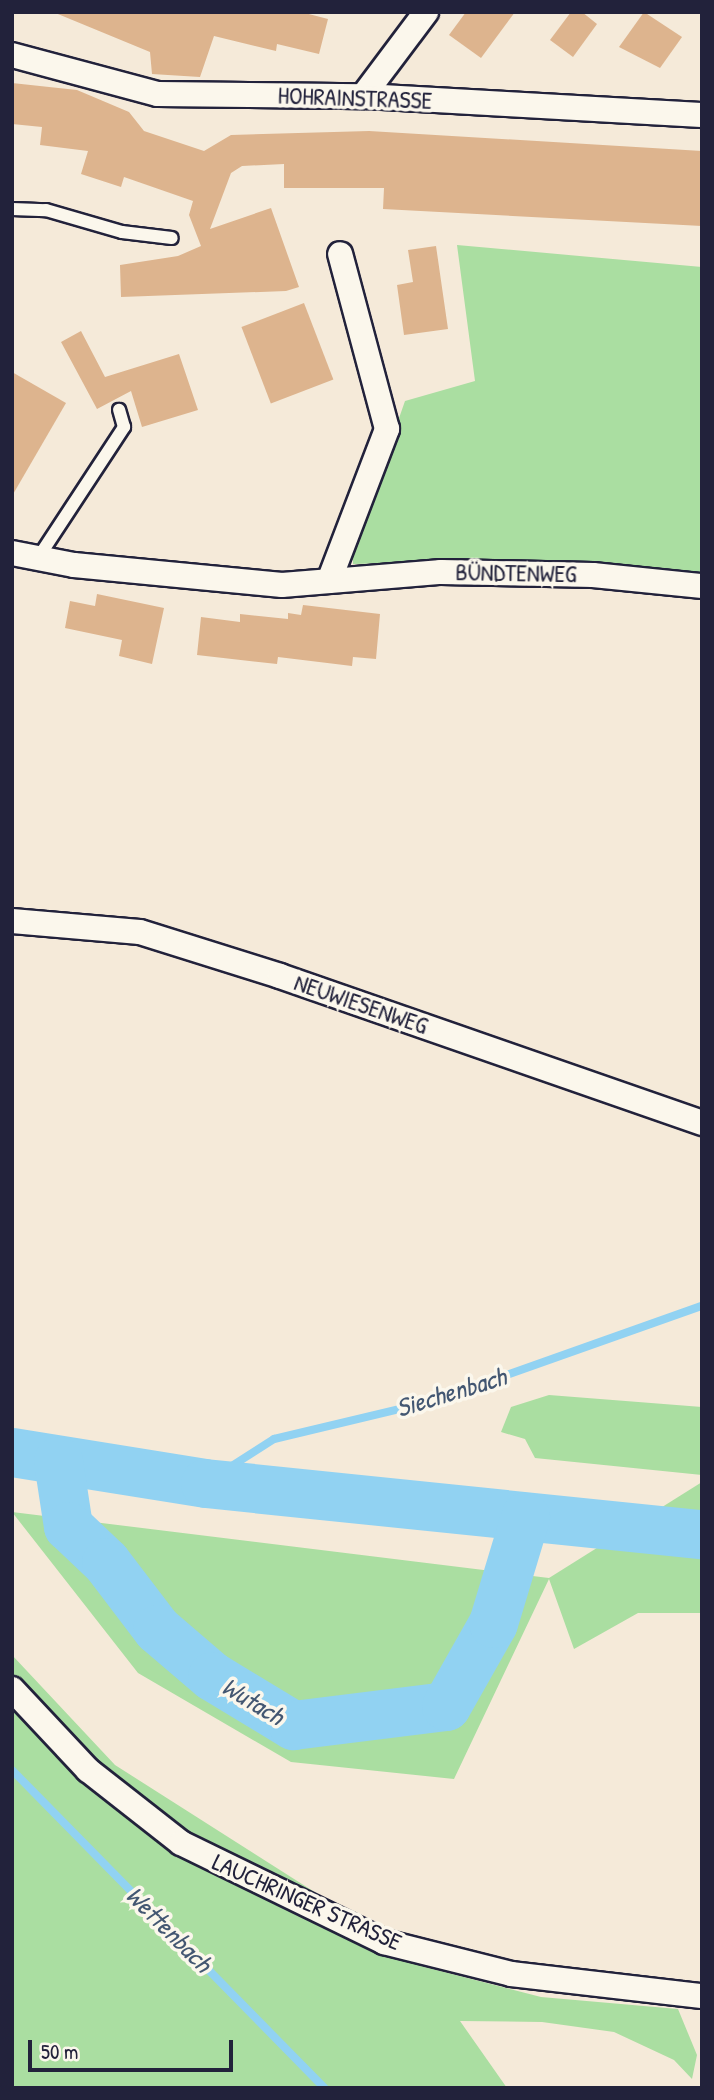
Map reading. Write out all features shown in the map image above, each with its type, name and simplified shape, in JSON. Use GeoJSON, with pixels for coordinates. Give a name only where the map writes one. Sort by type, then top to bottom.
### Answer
{"type":"FeatureCollection","features":[{"type":"Feature","properties":{"kind":"street"},"geometry":{"type":"LineString","coordinates":[[363,96],[426,12]]}},
{"type":"Feature","properties":{"kind":"street","name":"HOHRAINSTRASSE"},"geometry":{"type":"LineString","coordinates":[[12,55],[158,94],[363,96],[702,115]]}},
{"type":"Feature","properties":{"kind":"street"},"geometry":{"type":"LineString","coordinates":[[329,581],[387,429],[340,254]]}},
{"type":"Feature","properties":{"kind":"street","name":"BÜNDTENWEG"},"geometry":{"type":"LineString","coordinates":[[12,553],[282,585],[455,572],[593,575],[702,586]]}},
{"type":"Feature","properties":{"kind":"street","name":"NEUWIESENWEG"},"geometry":{"type":"LineString","coordinates":[[12,921],[139,932],[702,1123]]}},
{"type":"Feature","properties":{"kind":"street","name":"LAUCHRINGER STRASSE"},"geometry":{"type":"LineString","coordinates":[[12,1689],[32,1716],[88,1770],[181,1843],[384,1942],[511,1974],[702,1996]]}},
{"type":"Feature","properties":{"kind":"lane"},"geometry":{"type":"LineString","coordinates":[[12,209],[46,210],[122,232],[172,238]]}},
{"type":"Feature","properties":{"kind":"lane"},"geometry":{"type":"LineString","coordinates":[[38,558],[124,427],[119,410]]}},
{"type":"Feature","properties":{"kind":"green space"},"geometry":{"type":"Polygon","coordinates":[[[457,245],[702,267],[702,576],[443,562],[353,564],[353,550],[405,401],[475,381],[457,245]]]}},
{"type":"Feature","properties":{"kind":"green space"},"geometry":{"type":"Polygon","coordinates":[[[549,1395],[702,1407],[702,1475],[535,1458],[525,1439],[501,1432],[511,1407],[549,1395]]]}},
{"type":"Feature","properties":{"kind":"green space"},"geometry":{"type":"Polygon","coordinates":[[[702,1482],[702,1613],[638,1613],[574,1649],[549,1579],[454,1779],[291,1762],[138,1673],[12,1512],[549,1578],[702,1482]]]}},
{"type":"Feature","properties":{"kind":"green space"},"geometry":{"type":"Polygon","coordinates":[[[12,1655],[115,1765],[412,1954],[421,1966],[541,1997],[678,2009],[697,2055],[692,2079],[674,2060],[614,2032],[542,2022],[460,2021],[507,2088],[12,2088],[12,1655]]]}},
{"type":"Feature","properties":{"kind":"building"},"geometry":{"type":"Polygon","coordinates":[[[53,12],[301,12],[328,19],[319,54],[277,44],[276,51],[214,36],[200,77],[152,74],[150,52],[53,12]]]}},
{"type":"Feature","properties":{"kind":"building"},"geometry":{"type":"Polygon","coordinates":[[[466,12],[515,12],[481,58],[449,35],[466,12]]]}},
{"type":"Feature","properties":{"kind":"building"},"geometry":{"type":"Polygon","coordinates":[[[571,12],[582,12],[597,24],[573,57],[550,40],[571,12]]]}},
{"type":"Feature","properties":{"kind":"building"},"geometry":{"type":"Polygon","coordinates":[[[644,12],[682,37],[660,68],[619,47],[644,12]]]}},
{"type":"Feature","properties":{"kind":"building"},"geometry":{"type":"Polygon","coordinates":[[[12,83],[77,90],[129,112],[144,131],[204,151],[231,135],[369,131],[702,151],[702,226],[383,209],[384,188],[284,188],[284,164],[242,166],[231,173],[210,229],[271,208],[299,287],[286,291],[121,297],[120,265],[178,256],[201,246],[189,215],[193,201],[124,177],[121,187],[81,174],[88,151],[40,145],[42,127],[12,124],[12,83]]]}},
{"type":"Feature","properties":{"kind":"building"},"geometry":{"type":"Polygon","coordinates":[[[436,246],[448,329],[404,335],[397,285],[413,282],[408,250],[436,246]]]}},
{"type":"Feature","properties":{"kind":"building"},"geometry":{"type":"Polygon","coordinates":[[[304,303],[333,380],[271,404],[241,327],[304,303]]]}},
{"type":"Feature","properties":{"kind":"building"},"geometry":{"type":"Polygon","coordinates":[[[81,331],[105,377],[179,354],[198,410],[142,427],[131,391],[97,409],[61,342],[81,331]]]}},
{"type":"Feature","properties":{"kind":"building"},"geometry":{"type":"Polygon","coordinates":[[[12,372],[66,403],[12,496],[12,372]]]}},
{"type":"Feature","properties":{"kind":"building"},"geometry":{"type":"Polygon","coordinates":[[[97,594],[164,608],[152,664],[119,656],[122,640],[65,628],[70,601],[95,606],[97,594]]]}},
{"type":"Feature","properties":{"kind":"building"},"geometry":{"type":"Polygon","coordinates":[[[303,605],[380,614],[376,659],[353,657],[352,666],[278,657],[277,664],[197,655],[201,617],[240,622],[240,614],[288,619],[288,613],[301,615],[303,605]]]}},
{"type":"Feature","properties":{"kind":"waterway","name":"Siechenbach"},"geometry":{"type":"LineString","coordinates":[[205,1483],[274,1439],[433,1401],[702,1306]]}},
{"type":"Feature","properties":{"kind":"waterway","name":"Wutach"},"geometry":{"type":"LineString","coordinates":[[12,1452],[205,1483],[702,1534]]}},
{"type":"Feature","properties":{"kind":"waterway","name":"Wutach"},"geometry":{"type":"LineString","coordinates":[[58,1461],[68,1526],[106,1562],[157,1629],[212,1676],[293,1725],[446,1706],[493,1623],[525,1517]]}},
{"type":"Feature","properties":{"kind":"waterway","name":"Wettenbach"},"geometry":{"type":"LineString","coordinates":[[12,1770],[325,2088]]}}]}
